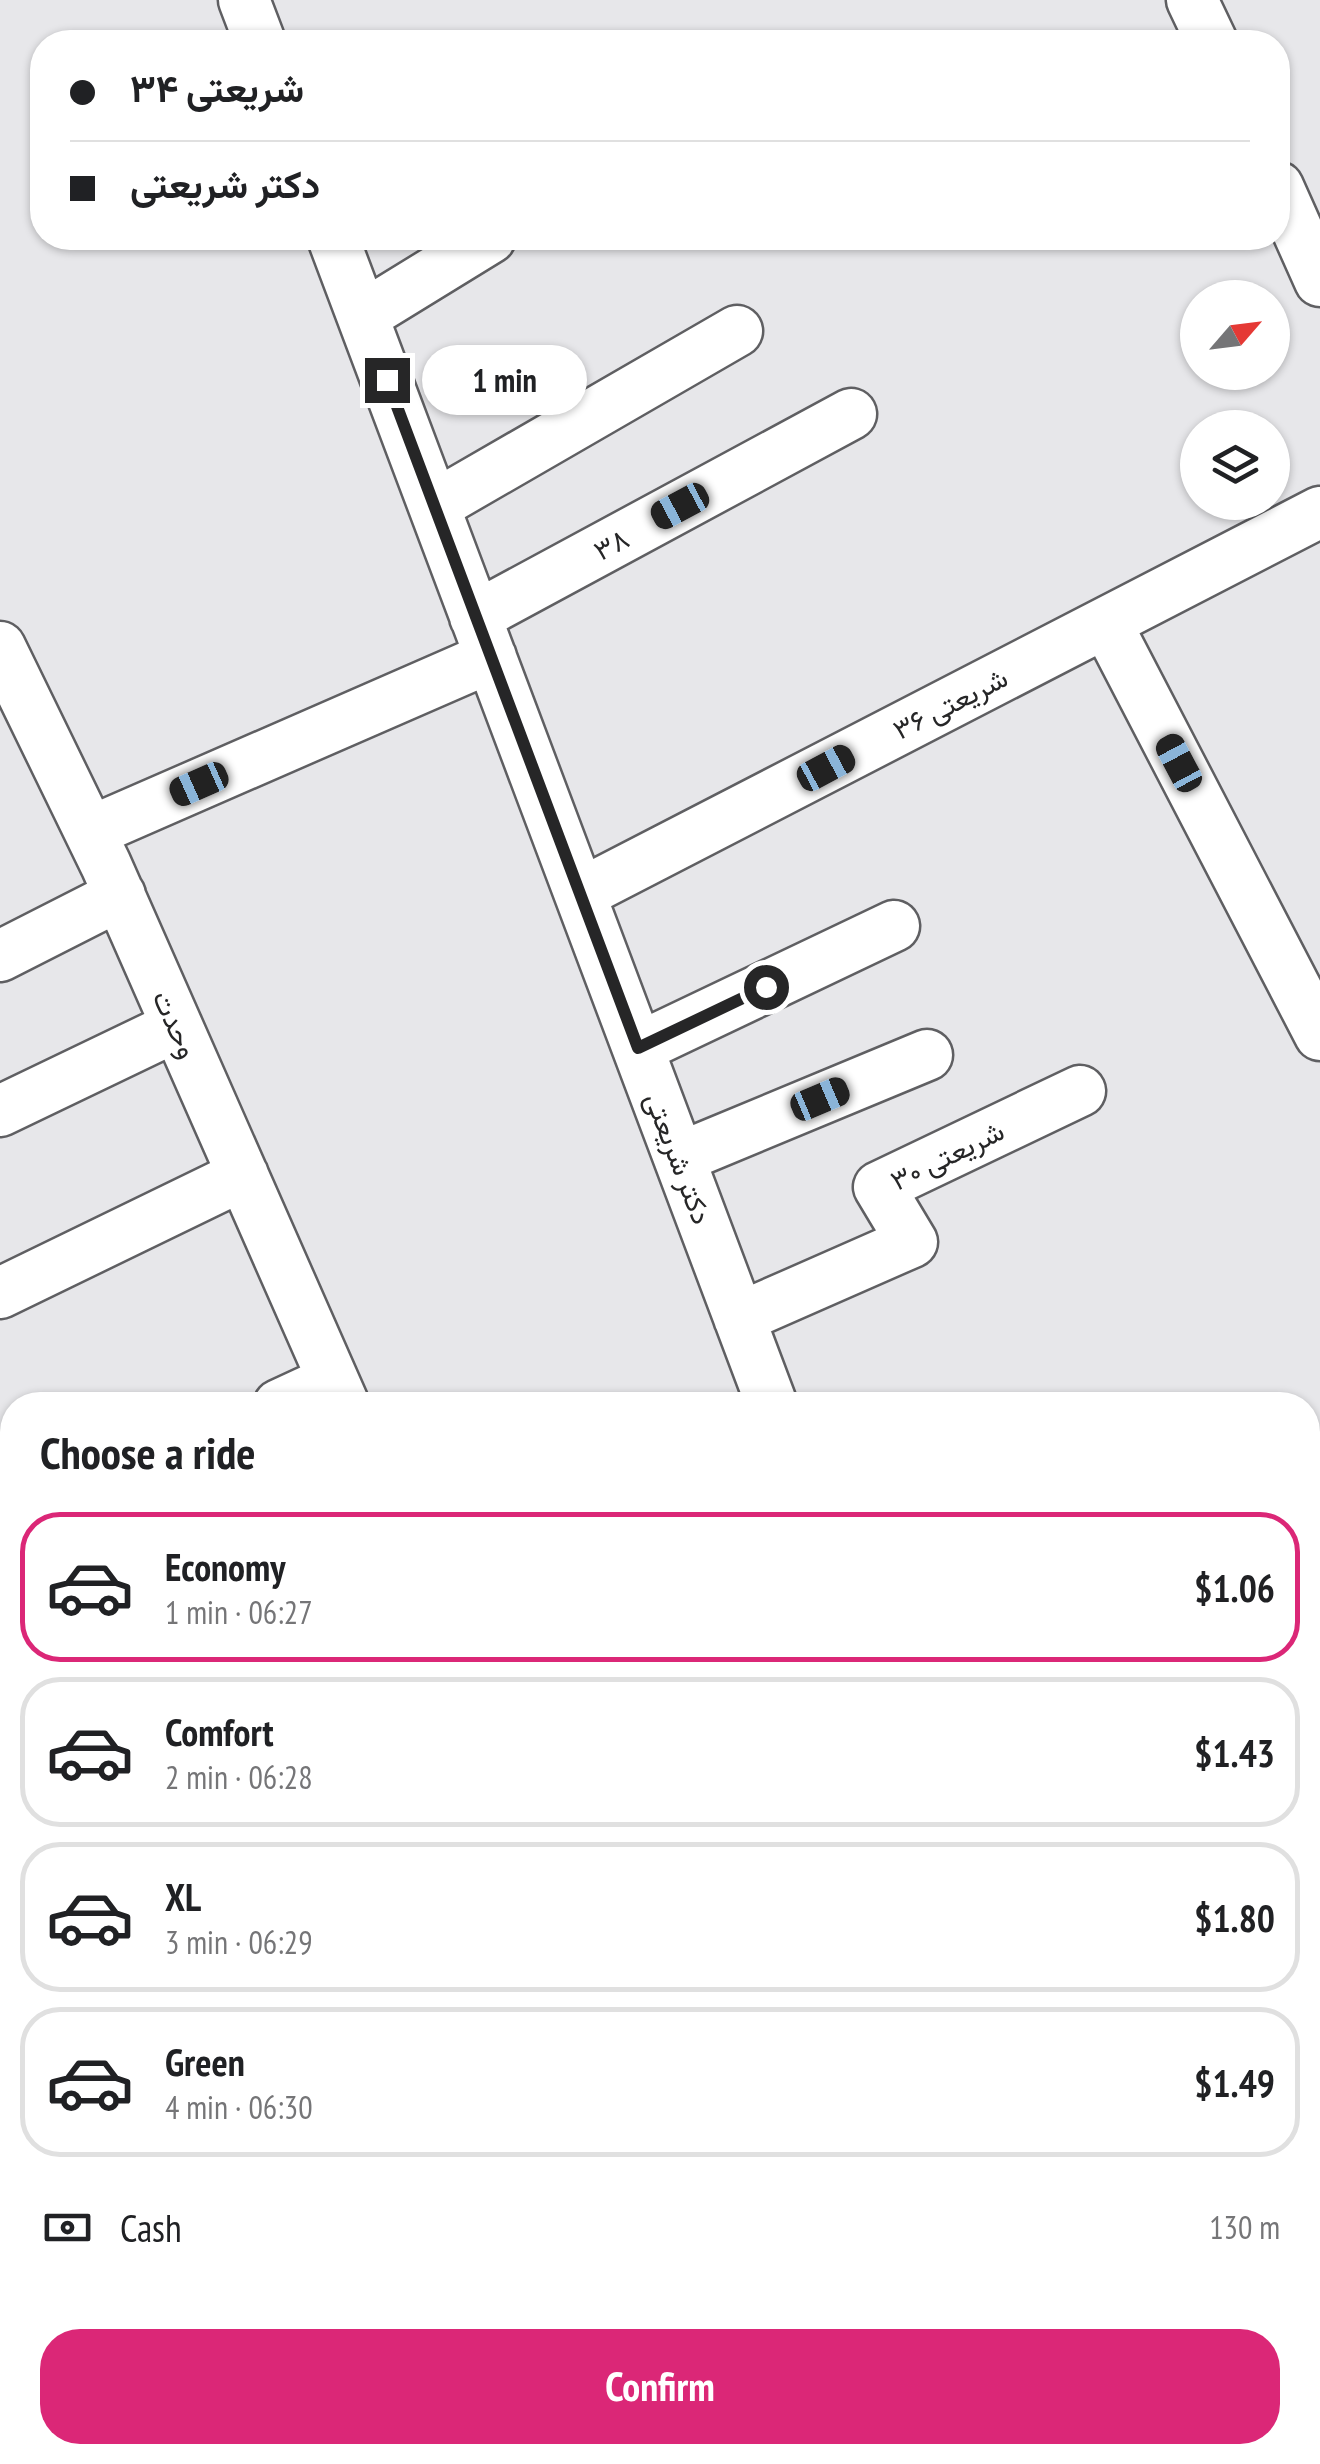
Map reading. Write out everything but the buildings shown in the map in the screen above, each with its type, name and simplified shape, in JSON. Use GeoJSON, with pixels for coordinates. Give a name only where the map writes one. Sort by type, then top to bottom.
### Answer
{"type":"FeatureCollection","features":[{"type":"Feature","properties":{"kind":"street"},"geometry":{"type":"LineString","coordinates":[[244,0],[255,30]]}},
{"type":"Feature","properties":{"kind":"street"},"geometry":{"type":"LineString","coordinates":[[1192,0],[1206,30]]}},
{"type":"Feature","properties":{"kind":"street"},"geometry":{"type":"LineString","coordinates":[[1298,213],[1320,280]]}},
{"type":"Feature","properties":{"kind":"street","name":"دکتر شریعتی"},"geometry":{"type":"LineString","coordinates":[[338,250],[767,1392]]}},
{"type":"Feature","properties":{"kind":"street"},"geometry":{"type":"LineString","coordinates":[[363,316],[470,250]]}},
{"type":"Feature","properties":{"kind":"street"},"geometry":{"type":"LineString","coordinates":[[434,506],[738,331]]}},
{"type":"Feature","properties":{"kind":"street","name":"۳۸"},"geometry":{"type":"LineString","coordinates":[[90,832],[483,637],[851,414]]}},
{"type":"Feature","properties":{"kind":"street","name":"شریعتی ۳۶"},"geometry":{"type":"LineString","coordinates":[[580,894],[1320,512]]}},
{"type":"Feature","properties":{"kind":"street"},"geometry":{"type":"LineString","coordinates":[[1106,623],[1304,964],[1320,1035]]}},
{"type":"Feature","properties":{"kind":"street","name":"وحدت"},"geometry":{"type":"LineString","coordinates":[[0,647],[120,895],[338,1392]]}},
{"type":"Feature","properties":{"kind":"street"},"geometry":{"type":"LineString","coordinates":[[0,956],[120,895]]}},
{"type":"Feature","properties":{"kind":"street"},"geometry":{"type":"LineString","coordinates":[[638,1048],[894,926]]}},
{"type":"Feature","properties":{"kind":"street"},"geometry":{"type":"LineString","coordinates":[[0,1110],[177,1026]]}},
{"type":"Feature","properties":{"kind":"street"},"geometry":{"type":"LineString","coordinates":[[679,1158],[927,1055]]}},
{"type":"Feature","properties":{"kind":"street","name":"شریعتی ۳۰"},"geometry":{"type":"LineString","coordinates":[[740,1318],[912,1242],[879,1186],[1080,1091]]}},
{"type":"Feature","properties":{"kind":"street"},"geometry":{"type":"LineString","coordinates":[[0,1293],[243,1176]]}},
{"type":"Feature","properties":{"kind":"route"},"geometry":{"type":"LineString","coordinates":[[387,380],[638,1048],[766,987]]}}]}
